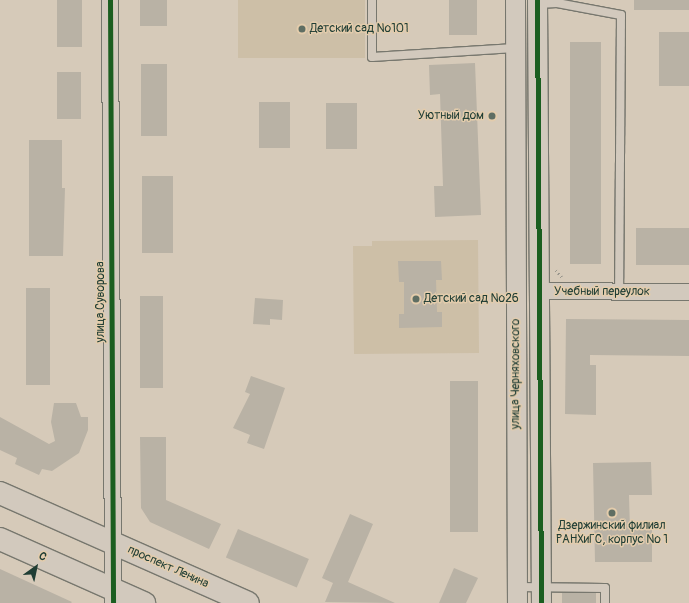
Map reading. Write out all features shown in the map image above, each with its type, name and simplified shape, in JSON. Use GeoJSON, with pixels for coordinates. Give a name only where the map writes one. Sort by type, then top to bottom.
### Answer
{"type":"FeatureCollection","features":[{"type":"Feature","properties":{"kind":"main road","name":"проспект Ленина"},"geometry":{"type":"LineString","coordinates":[[0,492],[248,603]]}},
{"type":"Feature","properties":{"kind":"main road"},"geometry":{"type":"LineString","coordinates":[[0,539],[113,596],[144,603]]}},
{"type":"Feature","properties":{"kind":"street","name":"улица Суворова"},"geometry":{"type":"LineString","coordinates":[[110,0],[113,596]]}},
{"type":"Feature","properties":{"kind":"street","name":"улица Черняховского"},"geometry":{"type":"LineString","coordinates":[[515,0],[517,595]]}},
{"type":"Feature","properties":{"kind":"street"},"geometry":{"type":"LineString","coordinates":[[537,2],[541,595]]}},
{"type":"Feature","properties":{"kind":"street","name":"Учебный переулок"},"geometry":{"type":"LineString","coordinates":[[515,291],[689,292]]}},
{"type":"Feature","properties":{"kind":"lane"},"geometry":{"type":"LineString","coordinates":[[372,0],[372,57],[515,48]]}},
{"type":"Feature","properties":{"kind":"lane"},"geometry":{"type":"LineString","coordinates":[[537,2],[558,3],[621,15],[619,292]]}},
{"type":"Feature","properties":{"kind":"lane"},"geometry":{"type":"LineString","coordinates":[[517,595],[541,595],[605,588],[606,603]]}},
{"type":"Feature","properties":{"kind":"shaded area","name":"Детский сад №101"},"geometry":{"type":"Polygon","coordinates":[[[238,0],[365,0],[365,58],[238,58],[238,0]]]}},
{"type":"Feature","properties":{"kind":"shaded area","name":"Детский сад №26"},"geometry":{"type":"Polygon","coordinates":[[[478,240],[479,353],[354,354],[353,246],[372,246],[372,241],[478,240]]]}},
{"type":"Feature","properties":{"kind":"building"},"geometry":{"type":"Polygon","coordinates":[[[57,0],[82,0],[82,47],[57,47],[57,0]]]}},
{"type":"Feature","properties":{"kind":"building"},"geometry":{"type":"Polygon","coordinates":[[[140,0],[167,0],[167,26],[140,26],[140,0]]]}},
{"type":"Feature","properties":{"kind":"building"},"geometry":{"type":"Polygon","coordinates":[[[449,0],[477,0],[477,35],[449,35],[449,0]]]}},
{"type":"Feature","properties":{"kind":"building"},"geometry":{"type":"Polygon","coordinates":[[[634,0],[689,0],[689,10],[634,10],[634,0]]]}},
{"type":"Feature","properties":{"kind":"building"},"geometry":{"type":"Polygon","coordinates":[[[659,32],[689,32],[689,86],[659,86],[659,32]]]}},
{"type":"Feature","properties":{"kind":"building"},"geometry":{"type":"Polygon","coordinates":[[[570,42],[601,42],[601,264],[570,264],[570,42]]]}},
{"type":"Feature","properties":{"kind":"building"},"geometry":{"type":"Polygon","coordinates":[[[475,63],[481,215],[435,217],[434,186],[443,186],[440,94],[430,95],[429,65],[475,63]]]}},
{"type":"Feature","properties":{"kind":"building"},"geometry":{"type":"Polygon","coordinates":[[[141,64],[167,64],[167,136],[141,136],[141,64]]]}},
{"type":"Feature","properties":{"kind":"building"},"geometry":{"type":"Polygon","coordinates":[[[57,72],[81,72],[81,119],[57,119],[57,72]]]}},
{"type":"Feature","properties":{"kind":"building"},"geometry":{"type":"Polygon","coordinates":[[[259,102],[290,102],[290,148],[259,148],[259,102]]]}},
{"type":"Feature","properties":{"kind":"building"},"geometry":{"type":"Polygon","coordinates":[[[326,103],[357,103],[357,149],[326,149],[326,103]]]}},
{"type":"Feature","properties":{"kind":"building"},"geometry":{"type":"Polygon","coordinates":[[[29,140],[62,140],[62,188],[65,188],[63,256],[29,256],[29,140]]]}},
{"type":"Feature","properties":{"kind":"building"},"geometry":{"type":"Polygon","coordinates":[[[142,176],[173,176],[173,253],[142,253],[142,176]]]}},
{"type":"Feature","properties":{"kind":"building"},"geometry":{"type":"Polygon","coordinates":[[[636,228],[689,228],[689,265],[636,265],[636,228]]]}},
{"type":"Feature","properties":{"kind":"building"},"geometry":{"type":"Polygon","coordinates":[[[398,261],[441,261],[442,280],[436,280],[437,312],[442,312],[442,327],[399,328],[399,314],[404,314],[404,282],[399,282],[398,261]]]}},
{"type":"Feature","properties":{"kind":"building"},"geometry":{"type":"Polygon","coordinates":[[[26,288],[50,288],[50,385],[26,385],[26,288]]]}},
{"type":"Feature","properties":{"kind":"building"},"geometry":{"type":"Polygon","coordinates":[[[140,296],[163,296],[163,388],[140,388],[140,296]]]}},
{"type":"Feature","properties":{"kind":"building"},"geometry":{"type":"Polygon","coordinates":[[[255,298],[283,300],[282,320],[270,319],[270,325],[253,324],[255,298]]]}},
{"type":"Feature","properties":{"kind":"building"},"geometry":{"type":"Polygon","coordinates":[[[566,319],[689,320],[689,356],[590,355],[590,365],[596,365],[596,415],[565,414],[566,319]]]}},
{"type":"Feature","properties":{"kind":"building"},"geometry":{"type":"Polygon","coordinates":[[[251,376],[285,388],[264,449],[247,443],[250,435],[233,428],[250,394],[245,392],[251,376]]]}},
{"type":"Feature","properties":{"kind":"building"},"geometry":{"type":"Polygon","coordinates":[[[450,381],[478,381],[478,532],[450,532],[450,381]]]}},
{"type":"Feature","properties":{"kind":"building"},"geometry":{"type":"Polygon","coordinates":[[[54,403],[76,403],[81,417],[88,417],[88,430],[79,453],[52,471],[42,469],[39,475],[15,464],[17,458],[0,450],[0,417],[49,444],[55,441],[51,422],[54,403]]]}},
{"type":"Feature","properties":{"kind":"building"},"geometry":{"type":"Polygon","coordinates":[[[140,437],[166,437],[166,500],[221,524],[209,549],[150,522],[141,508],[140,437]]]}},
{"type":"Feature","properties":{"kind":"building","name":"Дзержинский филиал РАНХиГС, корпус № 1"},"geometry":{"type":"Polygon","coordinates":[[[651,462],[652,495],[629,495],[630,530],[652,530],[652,562],[595,562],[593,463],[651,462]]]}},
{"type":"Feature","properties":{"kind":"building"},"geometry":{"type":"Polygon","coordinates":[[[350,514],[373,524],[348,582],[395,603],[325,602],[333,583],[322,578],[350,514]]]}},
{"type":"Feature","properties":{"kind":"building"},"geometry":{"type":"Polygon","coordinates":[[[238,529],[309,559],[297,588],[226,558],[238,529]]]}},
{"type":"Feature","properties":{"kind":"building"},"geometry":{"type":"Polygon","coordinates":[[[454,568],[478,578],[466,603],[439,603],[454,568]]]}},
{"type":"Feature","properties":{"kind":"building"},"geometry":{"type":"Polygon","coordinates":[[[0,569],[72,602],[0,603],[0,569]]]}},
{"type":"Feature","properties":{"kind":"building"},"geometry":{"type":"Polygon","coordinates":[[[562,593],[596,593],[596,603],[562,603],[562,593]]]}},
{"type":"Feature","properties":{"kind":"cycle path"},"geometry":{"type":"LineString","coordinates":[[110,0],[113,603]]}},
{"type":"Feature","properties":{"kind":"cycle path"},"geometry":{"type":"LineString","coordinates":[[537,0],[541,603]]}},
{"type":"Feature","properties":{"kind":"place","name":"Детский сад №101"},"geometry":{"type":"Point","coordinates":[302,29]}},
{"type":"Feature","properties":{"kind":"place","name":"Уютный дом"},"geometry":{"type":"Point","coordinates":[492,116]}},
{"type":"Feature","properties":{"kind":"place","name":"Детский сад №26"},"geometry":{"type":"Point","coordinates":[416,299]}},
{"type":"Feature","properties":{"kind":"place","name":"Дзержинский филиал РАНХиГС, корпус № 1"},"geometry":{"type":"Point","coordinates":[612,513]}}]}
